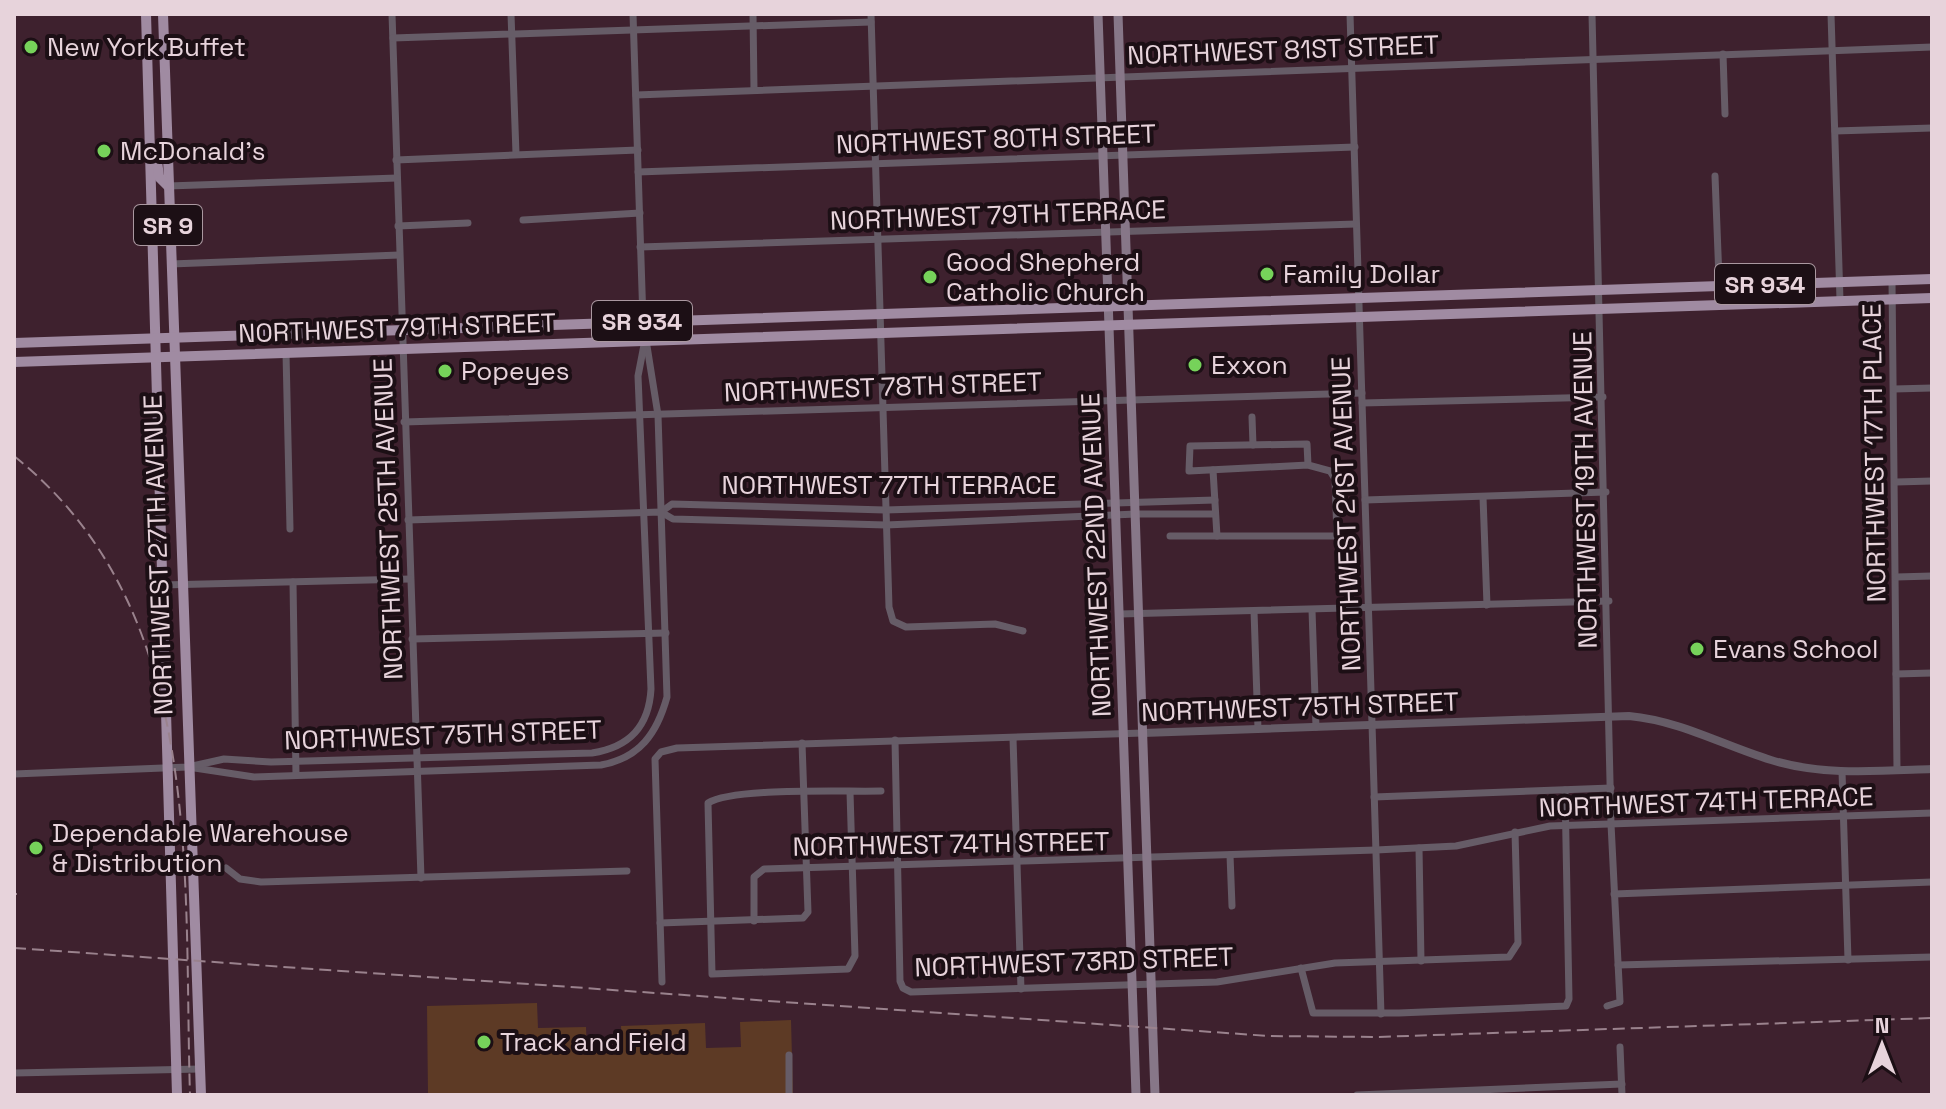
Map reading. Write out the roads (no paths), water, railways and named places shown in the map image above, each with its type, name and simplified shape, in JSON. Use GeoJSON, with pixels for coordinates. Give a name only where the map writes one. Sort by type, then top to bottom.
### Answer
{"type":"FeatureCollection","features":[{"type":"Feature","properties":{"kind":"main road","name":"NORTHWEST 27TH AVENUE"},"geometry":{"type":"LineString","coordinates":[[146,14],[177,1095]]}},
{"type":"Feature","properties":{"kind":"main road","name":"NORTHWEST 27TH AVENUE"},"geometry":{"type":"LineString","coordinates":[[163,14],[176,462],[201,1095]]}},
{"type":"Feature","properties":{"kind":"main road","name":"NORTHWEST 22ND AVENUE"},"geometry":{"type":"LineString","coordinates":[[1098,14],[1136,1095]]}},
{"type":"Feature","properties":{"kind":"main road","name":"NORTHWEST 22ND AVENUE"},"geometry":{"type":"LineString","coordinates":[[1118,14],[1155,1095]]}},
{"type":"Feature","properties":{"kind":"main road"},"geometry":{"type":"LineString","coordinates":[[148,81],[154,99],[166,107]]}},
{"type":"Feature","properties":{"kind":"main road"},"geometry":{"type":"LineString","coordinates":[[149,123],[154,135],[159,177],[168,186]]}},
{"type":"Feature","properties":{"kind":"main road","name":"NORTHWEST 79TH STREET"},"geometry":{"type":"LineString","coordinates":[[14,343],[1932,279]]}},
{"type":"Feature","properties":{"kind":"main road"},"geometry":{"type":"LineString","coordinates":[[1492,292],[1493,312]]}},
{"type":"Feature","properties":{"kind":"main road","name":"NORTHWEST 79TH STREET"},"geometry":{"type":"LineString","coordinates":[[14,362],[1932,298]]}},
{"type":"Feature","properties":{"kind":"main road"},"geometry":{"type":"LineString","coordinates":[[1231,303],[1233,320]]}},
{"type":"Feature","properties":{"kind":"main road"},"geometry":{"type":"LineString","coordinates":[[953,330],[990,322],[1005,310]]}},
{"type":"Feature","properties":{"kind":"main road"},"geometry":{"type":"LineString","coordinates":[[763,317],[764,338]]}},
{"type":"Feature","properties":{"kind":"main road"},"geometry":{"type":"LineString","coordinates":[[523,325],[524,346]]}},
{"type":"Feature","properties":{"kind":"main road"},"geometry":{"type":"LineString","coordinates":[[158,463],[176,462]]}},
{"type":"Feature","properties":{"kind":"main road"},"geometry":{"type":"LineString","coordinates":[[163,622],[182,621]]}},
{"type":"Feature","properties":{"kind":"street","name":"NORTHWEST 25TH AVENUE"},"geometry":{"type":"LineString","coordinates":[[392,14],[421,878]]}},
{"type":"Feature","properties":{"kind":"street"},"geometry":{"type":"LineString","coordinates":[[511,14],[516,154]]}},
{"type":"Feature","properties":{"kind":"street"},"geometry":{"type":"LineString","coordinates":[[412,639],[666,633],[658,415],[654,375],[644,342],[633,14]]}},
{"type":"Feature","properties":{"kind":"street"},"geometry":{"type":"LineString","coordinates":[[753,14],[754,90]]}},
{"type":"Feature","properties":{"kind":"street","name":"NORTHWEST 21ST AVENUE"},"geometry":{"type":"LineString","coordinates":[[1350,14],[1381,1014]]}},
{"type":"Feature","properties":{"kind":"street","name":"NORTHWEST 19TH AVENUE"},"geometry":{"type":"LineString","coordinates":[[1592,14],[1609,601],[1611,824],[1618,965]]}},
{"type":"Feature","properties":{"kind":"street"},"geometry":{"type":"LineString","coordinates":[[1831,14],[1840,300]]}},
{"type":"Feature","properties":{"kind":"street"},"geometry":{"type":"LineString","coordinates":[[393,38],[753,28],[871,18],[889,607],[893,621],[906,627],[1006,625],[1023,631]]}},
{"type":"Feature","properties":{"kind":"street","name":"NORTHWEST 81ST STREET"},"geometry":{"type":"LineString","coordinates":[[636,95],[1932,47]]}},
{"type":"Feature","properties":{"kind":"street"},"geometry":{"type":"LineString","coordinates":[[1723,54],[1725,114]]}},
{"type":"Feature","properties":{"kind":"street"},"geometry":{"type":"LineString","coordinates":[[1835,131],[1932,128]]}},
{"type":"Feature","properties":{"kind":"street","name":"NORTHWEST 80TH STREET"},"geometry":{"type":"LineString","coordinates":[[638,172],[1355,147]]}},
{"type":"Feature","properties":{"kind":"street"},"geometry":{"type":"LineString","coordinates":[[396,160],[638,150]]}},
{"type":"Feature","properties":{"kind":"street"},"geometry":{"type":"LineString","coordinates":[[1715,176],[1720,305]]}},
{"type":"Feature","properties":{"kind":"street"},"geometry":{"type":"LineString","coordinates":[[168,186],[397,178]]}},
{"type":"Feature","properties":{"kind":"street"},"geometry":{"type":"LineString","coordinates":[[523,220],[640,213]]}},
{"type":"Feature","properties":{"kind":"street"},"geometry":{"type":"LineString","coordinates":[[398,226],[468,223]]}},
{"type":"Feature","properties":{"kind":"street","name":"NORTHWEST 79TH TERRACE"},"geometry":{"type":"LineString","coordinates":[[640,247],[1356,224]]}},
{"type":"Feature","properties":{"kind":"street"},"geometry":{"type":"LineString","coordinates":[[171,264],[399,255]]}},
{"type":"Feature","properties":{"kind":"street","name":"NORTHWEST 17TH PLACE"},"geometry":{"type":"LineString","coordinates":[[1892,281],[1897,770]]}},
{"type":"Feature","properties":{"kind":"street","name":"NORTHWEST 75TH STREET"},"geometry":{"type":"LineString","coordinates":[[188,767],[224,759],[353,760],[605,751],[638,731],[650,707],[646,512],[638,376],[644,342]]}},
{"type":"Feature","properties":{"kind":"street"},"geometry":{"type":"LineString","coordinates":[[286,353],[290,529]]}},
{"type":"Feature","properties":{"kind":"street"},"geometry":{"type":"LineString","coordinates":[[1894,389],[1932,388]]}},
{"type":"Feature","properties":{"kind":"street","name":"NORTHWEST 78TH STREET"},"geometry":{"type":"LineString","coordinates":[[404,422],[1362,393]]}},
{"type":"Feature","properties":{"kind":"street"},"geometry":{"type":"LineString","coordinates":[[1362,403],[1603,397]]}},
{"type":"Feature","properties":{"kind":"street"},"geometry":{"type":"LineString","coordinates":[[1252,417],[1253,445]]}},
{"type":"Feature","properties":{"kind":"street"},"geometry":{"type":"LineString","coordinates":[[1170,536],[1337,536],[1335,479],[1330,471],[1308,465],[1189,471],[1190,446],[1307,444],[1308,465]]}},
{"type":"Feature","properties":{"kind":"street"},"geometry":{"type":"LineString","coordinates":[[1213,470],[1217,536]]}},
{"type":"Feature","properties":{"kind":"street"},"geometry":{"type":"LineString","coordinates":[[1896,482],[1932,481]]}},
{"type":"Feature","properties":{"kind":"street"},"geometry":{"type":"LineString","coordinates":[[1365,500],[1606,492]]}},
{"type":"Feature","properties":{"kind":"street"},"geometry":{"type":"LineString","coordinates":[[1483,497],[1487,605]]}},
{"type":"Feature","properties":{"kind":"street","name":"NORTHWEST 77TH TERRACE"},"geometry":{"type":"LineString","coordinates":[[661,512],[672,504],[885,510],[1215,500]]}},
{"type":"Feature","properties":{"kind":"street"},"geometry":{"type":"LineString","coordinates":[[770,522],[771,506]]}},
{"type":"Feature","properties":{"kind":"street"},"geometry":{"type":"LineString","coordinates":[[843,524],[844,508]]}},
{"type":"Feature","properties":{"kind":"street","name":"NORTHWEST 77TH TERRACE"},"geometry":{"type":"LineString","coordinates":[[408,520],[661,512],[673,519],[886,525],[1136,514],[1215,514]]}},
{"type":"Feature","properties":{"kind":"street"},"geometry":{"type":"LineString","coordinates":[[1896,577],[1932,576]]}},
{"type":"Feature","properties":{"kind":"street"},"geometry":{"type":"LineString","coordinates":[[162,585],[410,579]]}},
{"type":"Feature","properties":{"kind":"street"},"geometry":{"type":"LineString","coordinates":[[293,582],[296,775]]}},
{"type":"Feature","properties":{"kind":"street"},"geometry":{"type":"LineString","coordinates":[[1120,614],[1609,601]]}},
{"type":"Feature","properties":{"kind":"street"},"geometry":{"type":"LineString","coordinates":[[1312,610],[1316,727]]}},
{"type":"Feature","properties":{"kind":"street"},"geometry":{"type":"LineString","coordinates":[[1254,611],[1258,729]]}},
{"type":"Feature","properties":{"kind":"street","name":"NORTHWEST 75TH STREET"},"geometry":{"type":"LineString","coordinates":[[14,774],[188,767],[254,777],[601,765],[627,758],[647,743],[661,720],[667,697],[666,633]]}},
{"type":"Feature","properties":{"kind":"street"},"geometry":{"type":"LineString","coordinates":[[1896,674],[1932,673]]}},
{"type":"Feature","properties":{"kind":"street","name":"NORTHWEST 75TH STREET"},"geometry":{"type":"LineString","coordinates":[[660,923],[655,759],[661,752],[677,748],[1610,715],[1654,718],[1684,725],[1771,760],[1842,771],[1932,769]]}},
{"type":"Feature","properties":{"kind":"street"},"geometry":{"type":"LineString","coordinates":[[1013,738],[1021,989]]}},
{"type":"Feature","properties":{"kind":"street"},"geometry":{"type":"LineString","coordinates":[[895,740],[899,867]]}},
{"type":"Feature","properties":{"kind":"street"},"geometry":{"type":"LineString","coordinates":[[662,982],[660,923],[797,921],[808,912],[802,743]]}},
{"type":"Feature","properties":{"kind":"street"},"geometry":{"type":"LineString","coordinates":[[546,754],[546,767]]}},
{"type":"Feature","properties":{"kind":"street"},"geometry":{"type":"LineString","coordinates":[[484,756],[484,769]]}},
{"type":"Feature","properties":{"kind":"street"},"geometry":{"type":"LineString","coordinates":[[353,760],[354,773]]}},
{"type":"Feature","properties":{"kind":"street"},"geometry":{"type":"LineString","coordinates":[[1842,771],[1848,960]]}},
{"type":"Feature","properties":{"kind":"street","name":"NORTHWEST 74TH TERRACE"},"geometry":{"type":"LineString","coordinates":[[1374,797],[1611,788]]}},
{"type":"Feature","properties":{"kind":"street"},"geometry":{"type":"LineString","coordinates":[[1301,968],[1313,1013],[1561,1008],[1568,1004],[1565,790]]}},
{"type":"Feature","properties":{"kind":"street"},"geometry":{"type":"LineString","coordinates":[[850,792],[855,956],[848,969],[712,974],[708,803],[718,796],[881,791]]}},
{"type":"Feature","properties":{"kind":"street","name":"NORTHWEST 74TH TERRACE"},"geometry":{"type":"LineString","coordinates":[[1147,858],[1456,846],[1515,832],[1566,825],[1932,813]]}},
{"type":"Feature","properties":{"kind":"street","name":"NORTHWEST 73RD STREET"},"geometry":{"type":"LineString","coordinates":[[899,867],[900,981],[903,988],[911,992],[1217,982],[1301,968],[1509,957],[1518,943],[1515,832]]}},
{"type":"Feature","properties":{"kind":"street"},"geometry":{"type":"LineString","coordinates":[[1419,848],[1421,961]]}},
{"type":"Feature","properties":{"kind":"street"},"geometry":{"type":"LineString","coordinates":[[1230,855],[1232,906]]}},
{"type":"Feature","properties":{"kind":"street","name":"NORTHWEST 74TH STREET"},"geometry":{"type":"LineString","coordinates":[[754,921],[753,881],[757,872],[1147,858]]}},
{"type":"Feature","properties":{"kind":"street"},"geometry":{"type":"LineString","coordinates":[[226,868],[240,879],[251,882],[627,871]]}},
{"type":"Feature","properties":{"kind":"street"},"geometry":{"type":"LineString","coordinates":[[1614,894],[1932,882]]}},
{"type":"Feature","properties":{"kind":"street"},"geometry":{"type":"LineString","coordinates":[[1607,1006],[1620,1002],[1618,965],[1932,957]]}},
{"type":"Feature","properties":{"kind":"street"},"geometry":{"type":"LineString","coordinates":[[1620,1047],[1622,1095]]}},
{"type":"Feature","properties":{"kind":"street"},"geometry":{"type":"LineString","coordinates":[[789,1055],[789,1095]]}},
{"type":"Feature","properties":{"kind":"street"},"geometry":{"type":"LineString","coordinates":[[14,1073],[200,1069]]}},
{"type":"Feature","properties":{"kind":"street"},"geometry":{"type":"LineString","coordinates":[[1357,1095],[1503,1092],[1622,1084]]}},
{"type":"Feature","properties":{"kind":"railway"},"geometry":{"type":"LineString","coordinates":[[14,456],[77,519],[122,589],[153,667],[172,750],[182,835],[190,1095]]}},
{"type":"Feature","properties":{"kind":"railway"},"geometry":{"type":"LineString","coordinates":[[14,948],[1269,1036],[1376,1037],[1932,1018]]}},
{"type":"Feature","properties":{"kind":"place","name":"New York Buffet"},"geometry":{"type":"Point","coordinates":[31,47]}},
{"type":"Feature","properties":{"kind":"place","name":"McDonald's"},"geometry":{"type":"Point","coordinates":[104,151]}},
{"type":"Feature","properties":{"kind":"place","name":"Family Dollar"},"geometry":{"type":"Point","coordinates":[1267,274]}},
{"type":"Feature","properties":{"kind":"place","name":"Good Shepherd Catholic Church"},"geometry":{"type":"Point","coordinates":[930,277]}},
{"type":"Feature","properties":{"kind":"place","name":"Exxon"},"geometry":{"type":"Point","coordinates":[1195,365]}},
{"type":"Feature","properties":{"kind":"place","name":"Popeyes"},"geometry":{"type":"Point","coordinates":[445,371]}},
{"type":"Feature","properties":{"kind":"place","name":"Evans School"},"geometry":{"type":"Point","coordinates":[1697,649]}},
{"type":"Feature","properties":{"kind":"place","name":"Dependable Warehouse & Distribution"},"geometry":{"type":"Point","coordinates":[36,848]}},
{"type":"Feature","properties":{"kind":"place","name":"Track and Field"},"geometry":{"type":"Point","coordinates":[484,1042]}}]}
